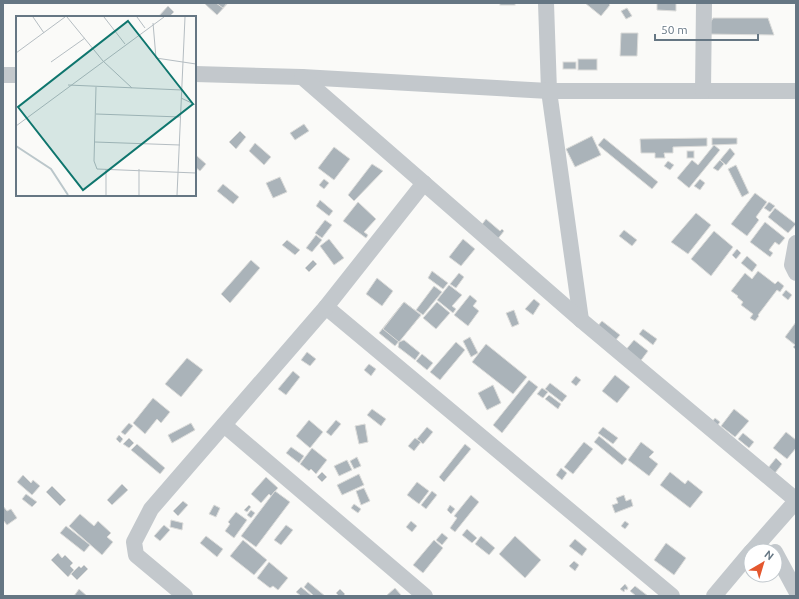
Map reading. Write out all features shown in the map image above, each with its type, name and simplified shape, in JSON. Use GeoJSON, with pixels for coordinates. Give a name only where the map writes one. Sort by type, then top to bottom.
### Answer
{"type":"FeatureCollection","features":[{"type":"Feature","properties":{"kind":"street"},"geometry":{"type":"LineString","coordinates":[[546,3],[548,91],[581,320]]}},
{"type":"Feature","properties":{"kind":"street"},"geometry":{"type":"LineString","coordinates":[[703,91],[704,3]]}},
{"type":"Feature","properties":{"kind":"street"},"geometry":{"type":"LineString","coordinates":[[196,74],[302,77],[548,91],[796,91]]}},
{"type":"Feature","properties":{"kind":"street"},"geometry":{"type":"LineString","coordinates":[[3,75],[16,75]]}},
{"type":"Feature","properties":{"kind":"street"},"geometry":{"type":"LineString","coordinates":[[302,77],[581,320],[796,501],[759,543]]}},
{"type":"Feature","properties":{"kind":"street"},"geometry":{"type":"LineString","coordinates":[[178,594],[136,555],[134,542],[151,509],[326,307],[424,184]]}},
{"type":"Feature","properties":{"kind":"street"},"geometry":{"type":"LineString","coordinates":[[796,243],[792,265],[796,273]]}},
{"type":"Feature","properties":{"kind":"street"},"geometry":{"type":"LineString","coordinates":[[326,307],[672,596]]}},
{"type":"Feature","properties":{"kind":"street"},"geometry":{"type":"LineString","coordinates":[[224,425],[425,596]]}},
{"type":"Feature","properties":{"kind":"street"},"geometry":{"type":"LineString","coordinates":[[766,535],[770,543]]}},
{"type":"Feature","properties":{"kind":"street"},"geometry":{"type":"LineString","coordinates":[[714,596],[743,562]]}},
{"type":"Feature","properties":{"kind":"street"},"geometry":{"type":"LineString","coordinates":[[783,566],[796,591]]}},
{"type":"Feature","properties":{"kind":"building"},"geometry":{"type":"Polygon","coordinates":[[[216,3],[227,3],[223,8],[216,3]]]}},
{"type":"Feature","properties":{"kind":"building"},"geometry":{"type":"Polygon","coordinates":[[[228,3],[217,15],[205,4],[228,3]]]}},
{"type":"Feature","properties":{"kind":"building"},"geometry":{"type":"Polygon","coordinates":[[[500,3],[515,3],[515,5],[500,5],[500,3]]]}},
{"type":"Feature","properties":{"kind":"building"},"geometry":{"type":"Polygon","coordinates":[[[585,3],[608,3],[610,5],[601,16],[585,3]]]}},
{"type":"Feature","properties":{"kind":"building"},"geometry":{"type":"Polygon","coordinates":[[[657,3],[676,3],[676,11],[657,10],[657,3]]]}},
{"type":"Feature","properties":{"kind":"building"},"geometry":{"type":"Polygon","coordinates":[[[168,6],[174,12],[170,16],[159,16],[168,6]]]}},
{"type":"Feature","properties":{"kind":"building"},"geometry":{"type":"Polygon","coordinates":[[[627,8],[632,16],[626,19],[621,11],[627,8]]]}},
{"type":"Feature","properties":{"kind":"building"},"geometry":{"type":"Polygon","coordinates":[[[713,18],[768,18],[774,35],[704,34],[713,18]]]}},
{"type":"Feature","properties":{"kind":"building"},"geometry":{"type":"Polygon","coordinates":[[[621,33],[638,33],[637,56],[620,56],[621,33]]]}},
{"type":"Feature","properties":{"kind":"building"},"geometry":{"type":"Polygon","coordinates":[[[578,59],[597,59],[597,70],[578,70],[578,59]]]}},
{"type":"Feature","properties":{"kind":"building"},"geometry":{"type":"Polygon","coordinates":[[[563,62],[576,62],[576,69],[563,69],[563,62]]]}},
{"type":"Feature","properties":{"kind":"building"},"geometry":{"type":"Polygon","coordinates":[[[304,124],[309,131],[295,140],[290,133],[304,124]]]}},
{"type":"Feature","properties":{"kind":"building"},"geometry":{"type":"Polygon","coordinates":[[[240,131],[246,137],[236,149],[229,142],[240,131]]]}},
{"type":"Feature","properties":{"kind":"building"},"geometry":{"type":"Polygon","coordinates":[[[592,136],[601,155],[575,167],[566,149],[592,136]]]}},
{"type":"Feature","properties":{"kind":"building"},"geometry":{"type":"Polygon","coordinates":[[[604,138],[658,182],[652,189],[598,145],[604,138]]]}},
{"type":"Feature","properties":{"kind":"building"},"geometry":{"type":"Polygon","coordinates":[[[707,138],[707,146],[673,147],[673,153],[664,153],[665,158],[655,158],[655,153],[641,153],[640,139],[707,138]]]}},
{"type":"Feature","properties":{"kind":"building"},"geometry":{"type":"Polygon","coordinates":[[[712,138],[737,138],[737,144],[712,145],[712,138]]]}},
{"type":"Feature","properties":{"kind":"building"},"geometry":{"type":"Polygon","coordinates":[[[255,143],[271,157],[264,165],[249,151],[255,143]]]}},
{"type":"Feature","properties":{"kind":"building"},"geometry":{"type":"Polygon","coordinates":[[[714,145],[720,150],[689,188],[677,178],[692,160],[698,165],[714,145]]]}},
{"type":"Feature","properties":{"kind":"building"},"geometry":{"type":"Polygon","coordinates":[[[334,147],[350,159],[334,180],[318,168],[334,147]]]}},
{"type":"Feature","properties":{"kind":"building"},"geometry":{"type":"Polygon","coordinates":[[[730,148],[735,154],[726,165],[720,160],[730,148]]]}},
{"type":"Feature","properties":{"kind":"building"},"geometry":{"type":"Polygon","coordinates":[[[687,151],[694,151],[694,158],[687,158],[687,151]]]}},
{"type":"Feature","properties":{"kind":"building"},"geometry":{"type":"Polygon","coordinates":[[[197,156],[206,164],[200,171],[196,168],[197,156]]]}},
{"type":"Feature","properties":{"kind":"building"},"geometry":{"type":"Polygon","coordinates":[[[720,160],[724,164],[718,171],[713,168],[720,160]]]}},
{"type":"Feature","properties":{"kind":"building"},"geometry":{"type":"Polygon","coordinates":[[[668,161],[674,165],[670,170],[664,166],[668,161]]]}},
{"type":"Feature","properties":{"kind":"building"},"geometry":{"type":"Polygon","coordinates":[[[372,164],[383,171],[354,201],[348,195],[372,164]]]}},
{"type":"Feature","properties":{"kind":"building"},"geometry":{"type":"Polygon","coordinates":[[[736,165],[749,193],[742,197],[728,169],[736,165]]]}},
{"type":"Feature","properties":{"kind":"building"},"geometry":{"type":"Polygon","coordinates":[[[280,177],[287,192],[273,198],[266,183],[280,177]]]}},
{"type":"Feature","properties":{"kind":"building"},"geometry":{"type":"Polygon","coordinates":[[[324,179],[329,183],[324,189],[319,185],[324,179]]]}},
{"type":"Feature","properties":{"kind":"building"},"geometry":{"type":"Polygon","coordinates":[[[700,179],[705,183],[700,190],[694,186],[700,179]]]}},
{"type":"Feature","properties":{"kind":"building"},"geometry":{"type":"Polygon","coordinates":[[[223,184],[239,197],[233,204],[217,191],[223,184]]]}},
{"type":"Feature","properties":{"kind":"building"},"geometry":{"type":"Polygon","coordinates":[[[755,193],[767,202],[756,217],[759,220],[747,236],[731,224],[755,193]]]}},
{"type":"Feature","properties":{"kind":"building"},"geometry":{"type":"Polygon","coordinates":[[[320,200],[333,211],[329,216],[316,206],[320,200]]]}},
{"type":"Feature","properties":{"kind":"building"},"geometry":{"type":"Polygon","coordinates":[[[358,202],[376,219],[364,232],[368,235],[366,238],[343,221],[358,202]]]}},
{"type":"Feature","properties":{"kind":"building"},"geometry":{"type":"Polygon","coordinates":[[[769,202],[775,206],[770,212],[764,208],[769,202]]]}},
{"type":"Feature","properties":{"kind":"building"},"geometry":{"type":"Polygon","coordinates":[[[775,208],[796,224],[788,233],[768,217],[775,208]]]}},
{"type":"Feature","properties":{"kind":"building"},"geometry":{"type":"Polygon","coordinates":[[[696,213],[711,225],[688,254],[671,242],[696,213]]]}},
{"type":"Feature","properties":{"kind":"building"},"geometry":{"type":"Polygon","coordinates":[[[486,219],[500,231],[502,229],[504,231],[497,240],[480,227],[486,219]]]}},
{"type":"Feature","properties":{"kind":"building"},"geometry":{"type":"Polygon","coordinates":[[[325,220],[332,225],[322,238],[315,233],[325,220]]]}},
{"type":"Feature","properties":{"kind":"building"},"geometry":{"type":"Polygon","coordinates":[[[765,222],[785,238],[779,245],[775,242],[769,250],[773,253],[770,257],[750,242],[765,222]]]}},
{"type":"Feature","properties":{"kind":"building"},"geometry":{"type":"Polygon","coordinates":[[[624,230],[637,240],[632,246],[619,236],[624,230]]]}},
{"type":"Feature","properties":{"kind":"building"},"geometry":{"type":"Polygon","coordinates":[[[714,231],[733,247],[711,276],[691,259],[714,231]]]}},
{"type":"Feature","properties":{"kind":"building"},"geometry":{"type":"Polygon","coordinates":[[[316,235],[322,240],[312,252],[306,248],[316,235]]]}},
{"type":"Feature","properties":{"kind":"building"},"geometry":{"type":"Polygon","coordinates":[[[329,239],[344,258],[334,265],[320,246],[329,239]]]}},
{"type":"Feature","properties":{"kind":"building"},"geometry":{"type":"Polygon","coordinates":[[[463,239],[475,249],[461,266],[449,257],[463,239]]]}},
{"type":"Feature","properties":{"kind":"building"},"geometry":{"type":"Polygon","coordinates":[[[287,240],[300,250],[295,255],[282,245],[287,240]]]}},
{"type":"Feature","properties":{"kind":"building"},"geometry":{"type":"Polygon","coordinates":[[[737,249],[741,253],[736,259],[732,255],[737,249]]]}},
{"type":"Feature","properties":{"kind":"building"},"geometry":{"type":"Polygon","coordinates":[[[747,256],[757,265],[752,272],[741,263],[747,256]]]}},
{"type":"Feature","properties":{"kind":"building"},"geometry":{"type":"Polygon","coordinates":[[[251,260],[260,268],[230,303],[221,294],[251,260]]]}},
{"type":"Feature","properties":{"kind":"building"},"geometry":{"type":"Polygon","coordinates":[[[313,260],[317,264],[309,272],[305,268],[313,260]]]}},
{"type":"Feature","properties":{"kind":"building"},"geometry":{"type":"Polygon","coordinates":[[[432,271],[448,283],[443,289],[428,278],[432,271]]]}},
{"type":"Feature","properties":{"kind":"building"},"geometry":{"type":"Polygon","coordinates":[[[758,271],[775,284],[778,281],[784,286],[780,292],[777,290],[755,321],[750,318],[753,314],[741,305],[743,302],[731,291],[745,273],[752,279],[758,271]]]}},
{"type":"Feature","properties":{"kind":"building"},"geometry":{"type":"Polygon","coordinates":[[[459,273],[464,277],[456,288],[450,284],[459,273]]]}},
{"type":"Feature","properties":{"kind":"building"},"geometry":{"type":"Polygon","coordinates":[[[377,278],[393,291],[382,306],[366,294],[377,278]]]}},
{"type":"Feature","properties":{"kind":"building"},"geometry":{"type":"Polygon","coordinates":[[[449,285],[462,295],[452,306],[456,309],[453,313],[437,300],[449,285]]]}},
{"type":"Feature","properties":{"kind":"building"},"geometry":{"type":"Polygon","coordinates":[[[434,286],[442,292],[423,315],[416,310],[434,286]]]}},
{"type":"Feature","properties":{"kind":"building"},"geometry":{"type":"Polygon","coordinates":[[[786,290],[792,295],[788,300],[782,295],[786,290]]]}},
{"type":"Feature","properties":{"kind":"building"},"geometry":{"type":"Polygon","coordinates":[[[470,295],[477,301],[473,306],[479,311],[468,326],[454,315],[470,295]]]}},
{"type":"Feature","properties":{"kind":"building"},"geometry":{"type":"Polygon","coordinates":[[[534,299],[540,304],[533,315],[525,309],[534,299]]]}},
{"type":"Feature","properties":{"kind":"building"},"geometry":{"type":"Polygon","coordinates":[[[404,302],[421,315],[395,346],[379,333],[404,302]]]}},
{"type":"Feature","properties":{"kind":"building"},"geometry":{"type":"Polygon","coordinates":[[[404,302],[421,315],[399,342],[383,329],[404,302]]]}},
{"type":"Feature","properties":{"kind":"building"},"geometry":{"type":"Polygon","coordinates":[[[437,302],[450,313],[436,329],[423,318],[437,302]]]}},
{"type":"Feature","properties":{"kind":"building"},"geometry":{"type":"Polygon","coordinates":[[[514,310],[519,324],[512,327],[506,313],[514,310]]]}},
{"type":"Feature","properties":{"kind":"building"},"geometry":{"type":"Polygon","coordinates":[[[602,321],[620,335],[614,342],[596,328],[602,321]]]}},
{"type":"Feature","properties":{"kind":"building"},"geometry":{"type":"Polygon","coordinates":[[[796,322],[796,350],[793,347],[795,345],[785,337],[796,322]]]}},
{"type":"Feature","properties":{"kind":"building"},"geometry":{"type":"Polygon","coordinates":[[[643,329],[657,339],[653,345],[639,334],[643,329]]]}},
{"type":"Feature","properties":{"kind":"building"},"geometry":{"type":"Polygon","coordinates":[[[470,337],[478,353],[471,357],[463,341],[470,337]]]}},
{"type":"Feature","properties":{"kind":"building"},"geometry":{"type":"Polygon","coordinates":[[[404,340],[420,353],[415,360],[398,347],[399,342],[404,340]]]}},
{"type":"Feature","properties":{"kind":"building"},"geometry":{"type":"Polygon","coordinates":[[[634,340],[648,351],[639,363],[624,352],[634,340]]]}},
{"type":"Feature","properties":{"kind":"building"},"geometry":{"type":"Polygon","coordinates":[[[456,342],[465,350],[440,380],[430,372],[456,342]]]}},
{"type":"Feature","properties":{"kind":"building"},"geometry":{"type":"Polygon","coordinates":[[[486,344],[527,377],[513,394],[472,362],[486,344]]]}},
{"type":"Feature","properties":{"kind":"building"},"geometry":{"type":"Polygon","coordinates":[[[307,352],[316,359],[310,366],[301,360],[307,352]]]}},
{"type":"Feature","properties":{"kind":"building"},"geometry":{"type":"Polygon","coordinates":[[[422,354],[433,363],[427,370],[416,361],[422,354]]]}},
{"type":"Feature","properties":{"kind":"building"},"geometry":{"type":"Polygon","coordinates":[[[187,358],[203,370],[181,397],[165,384],[187,358]]]}},
{"type":"Feature","properties":{"kind":"building"},"geometry":{"type":"Polygon","coordinates":[[[369,364],[376,369],[371,376],[364,370],[369,364]]]}},
{"type":"Feature","properties":{"kind":"building"},"geometry":{"type":"Polygon","coordinates":[[[293,371],[300,377],[286,395],[278,389],[293,371]]]}},
{"type":"Feature","properties":{"kind":"building"},"geometry":{"type":"Polygon","coordinates":[[[615,375],[630,387],[617,403],[602,391],[615,375]]]}},
{"type":"Feature","properties":{"kind":"building"},"geometry":{"type":"Polygon","coordinates":[[[576,376],[581,380],[576,386],[571,382],[576,376]]]}},
{"type":"Feature","properties":{"kind":"building"},"geometry":{"type":"Polygon","coordinates":[[[529,380],[538,387],[502,433],[493,425],[529,380]]]}},
{"type":"Feature","properties":{"kind":"building"},"geometry":{"type":"Polygon","coordinates":[[[550,383],[567,396],[562,402],[545,389],[550,383]]]}},
{"type":"Feature","properties":{"kind":"building"},"geometry":{"type":"Polygon","coordinates":[[[493,385],[501,403],[487,410],[478,393],[493,385]]]}},
{"type":"Feature","properties":{"kind":"building"},"geometry":{"type":"Polygon","coordinates":[[[542,388],[548,392],[543,398],[537,394],[542,388]]]}},
{"type":"Feature","properties":{"kind":"building"},"geometry":{"type":"Polygon","coordinates":[[[549,395],[561,404],[558,409],[545,399],[549,395]]]}},
{"type":"Feature","properties":{"kind":"building"},"geometry":{"type":"Polygon","coordinates":[[[153,398],[170,412],[161,423],[157,419],[145,434],[133,423],[153,398]]]}},
{"type":"Feature","properties":{"kind":"building"},"geometry":{"type":"Polygon","coordinates":[[[372,409],[386,419],[381,426],[367,415],[372,409]]]}},
{"type":"Feature","properties":{"kind":"building"},"geometry":{"type":"Polygon","coordinates":[[[734,409],[749,421],[735,437],[721,426],[734,409]]]}},
{"type":"Feature","properties":{"kind":"building"},"geometry":{"type":"Polygon","coordinates":[[[715,418],[720,422],[717,426],[712,422],[715,418]]]}},
{"type":"Feature","properties":{"kind":"building"},"geometry":{"type":"Polygon","coordinates":[[[309,420],[323,432],[310,448],[296,436],[309,420]]]}},
{"type":"Feature","properties":{"kind":"building"},"geometry":{"type":"Polygon","coordinates":[[[336,420],[341,424],[331,436],[326,432],[336,420]]]}},
{"type":"Feature","properties":{"kind":"building"},"geometry":{"type":"Polygon","coordinates":[[[129,423],[133,426],[125,435],[121,432],[129,423]]]}},
{"type":"Feature","properties":{"kind":"building"},"geometry":{"type":"Polygon","coordinates":[[[191,423],[195,430],[172,443],[168,435],[191,423]]]}},
{"type":"Feature","properties":{"kind":"building"},"geometry":{"type":"Polygon","coordinates":[[[365,424],[368,442],[359,444],[355,426],[365,424]]]}},
{"type":"Feature","properties":{"kind":"building"},"geometry":{"type":"Polygon","coordinates":[[[427,427],[433,432],[423,444],[417,439],[427,427]]]}},
{"type":"Feature","properties":{"kind":"building"},"geometry":{"type":"Polygon","coordinates":[[[603,427],[618,438],[613,444],[598,433],[603,427]]]}},
{"type":"Feature","properties":{"kind":"building"},"geometry":{"type":"Polygon","coordinates":[[[786,432],[796,440],[796,448],[787,459],[773,448],[786,432]]]}},
{"type":"Feature","properties":{"kind":"building"},"geometry":{"type":"Polygon","coordinates":[[[743,433],[754,442],[749,448],[738,439],[743,433]]]}},
{"type":"Feature","properties":{"kind":"building"},"geometry":{"type":"Polygon","coordinates":[[[119,435],[123,439],[120,443],[116,439],[119,435]]]}},
{"type":"Feature","properties":{"kind":"building"},"geometry":{"type":"Polygon","coordinates":[[[599,436],[627,459],[622,465],[594,442],[599,436]]]}},
{"type":"Feature","properties":{"kind":"building"},"geometry":{"type":"Polygon","coordinates":[[[129,438],[134,443],[129,448],[123,444],[129,438]]]}},
{"type":"Feature","properties":{"kind":"building"},"geometry":{"type":"Polygon","coordinates":[[[415,438],[421,442],[414,451],[408,446],[415,438]]]}},
{"type":"Feature","properties":{"kind":"building"},"geometry":{"type":"Polygon","coordinates":[[[584,442],[593,449],[573,474],[564,467],[584,442]]]}},
{"type":"Feature","properties":{"kind":"building"},"geometry":{"type":"Polygon","coordinates":[[[641,442],[654,452],[649,457],[658,464],[649,476],[628,460],[641,442]]]}},
{"type":"Feature","properties":{"kind":"building"},"geometry":{"type":"Polygon","coordinates":[[[137,444],[165,468],[160,474],[131,450],[137,444]]]}},
{"type":"Feature","properties":{"kind":"building"},"geometry":{"type":"Polygon","coordinates":[[[465,444],[471,449],[444,482],[439,477],[465,444]]]}},
{"type":"Feature","properties":{"kind":"building"},"geometry":{"type":"Polygon","coordinates":[[[291,447],[304,456],[299,463],[286,453],[291,447]]]}},
{"type":"Feature","properties":{"kind":"building"},"geometry":{"type":"Polygon","coordinates":[[[312,448],[327,460],[316,474],[311,469],[309,471],[300,464],[312,448]]]}},
{"type":"Feature","properties":{"kind":"building"},"geometry":{"type":"Polygon","coordinates":[[[357,457],[361,466],[354,469],[350,461],[357,457]]]}},
{"type":"Feature","properties":{"kind":"building"},"geometry":{"type":"Polygon","coordinates":[[[776,458],[782,464],[775,473],[768,468],[776,458]]]}},
{"type":"Feature","properties":{"kind":"building"},"geometry":{"type":"Polygon","coordinates":[[[347,460],[352,470],[339,476],[334,466],[347,460]]]}},
{"type":"Feature","properties":{"kind":"building"},"geometry":{"type":"Polygon","coordinates":[[[561,468],[567,473],[562,480],[556,475],[561,468]]]}},
{"type":"Feature","properties":{"kind":"building"},"geometry":{"type":"Polygon","coordinates":[[[322,472],[327,477],[322,482],[317,477],[322,472]]]}},
{"type":"Feature","properties":{"kind":"building"},"geometry":{"type":"Polygon","coordinates":[[[670,472],[685,484],[688,480],[703,492],[690,508],[660,485],[670,472]]]}},
{"type":"Feature","properties":{"kind":"building"},"geometry":{"type":"Polygon","coordinates":[[[359,474],[364,485],[342,495],[337,485],[359,474]]]}},
{"type":"Feature","properties":{"kind":"building"},"geometry":{"type":"Polygon","coordinates":[[[23,475],[31,483],[33,480],[40,486],[32,495],[17,482],[23,475]]]}},
{"type":"Feature","properties":{"kind":"building"},"geometry":{"type":"Polygon","coordinates":[[[266,477],[278,488],[271,496],[269,494],[261,503],[251,494],[266,477]]]}},
{"type":"Feature","properties":{"kind":"building"},"geometry":{"type":"Polygon","coordinates":[[[417,482],[429,491],[419,504],[407,495],[417,482]]]}},
{"type":"Feature","properties":{"kind":"building"},"geometry":{"type":"Polygon","coordinates":[[[122,484],[128,490],[112,505],[107,500],[122,484]]]}},
{"type":"Feature","properties":{"kind":"building"},"geometry":{"type":"Polygon","coordinates":[[[52,486],[66,500],[60,506],[46,492],[52,486]]]}},
{"type":"Feature","properties":{"kind":"building"},"geometry":{"type":"Polygon","coordinates":[[[364,488],[370,501],[361,505],[356,491],[364,488]]]}},
{"type":"Feature","properties":{"kind":"building"},"geometry":{"type":"Polygon","coordinates":[[[275,491],[290,502],[256,547],[241,536],[275,491]]]}},
{"type":"Feature","properties":{"kind":"building"},"geometry":{"type":"Polygon","coordinates":[[[432,491],[437,495],[426,509],[421,505],[432,491]]]}},
{"type":"Feature","properties":{"kind":"building"},"geometry":{"type":"Polygon","coordinates":[[[26,494],[37,502],[32,507],[22,499],[26,494]]]}},
{"type":"Feature","properties":{"kind":"building"},"geometry":{"type":"Polygon","coordinates":[[[471,495],[479,502],[455,532],[450,528],[457,518],[454,516],[471,495]]]}},
{"type":"Feature","properties":{"kind":"building"},"geometry":{"type":"Polygon","coordinates":[[[624,495],[626,501],[631,499],[633,506],[615,513],[612,505],[618,503],[616,498],[624,495]]]}},
{"type":"Feature","properties":{"kind":"building"},"geometry":{"type":"Polygon","coordinates":[[[183,501],[188,505],[178,516],[173,511],[183,501]]]}},
{"type":"Feature","properties":{"kind":"building"},"geometry":{"type":"Polygon","coordinates":[[[354,504],[361,509],[358,513],[351,508],[354,504]]]}},
{"type":"Feature","properties":{"kind":"building"},"geometry":{"type":"Polygon","coordinates":[[[214,505],[220,508],[216,517],[209,514],[214,505]]]}},
{"type":"Feature","properties":{"kind":"building"},"geometry":{"type":"Polygon","coordinates":[[[249,505],[251,507],[247,512],[244,510],[249,505]]]}},
{"type":"Feature","properties":{"kind":"building"},"geometry":{"type":"Polygon","coordinates":[[[450,505],[455,509],[451,514],[447,510],[450,505]]]}},
{"type":"Feature","properties":{"kind":"building"},"geometry":{"type":"Polygon","coordinates":[[[3,506],[7,511],[11,509],[17,518],[7,525],[3,520],[3,506]]]}},
{"type":"Feature","properties":{"kind":"building"},"geometry":{"type":"Polygon","coordinates":[[[251,510],[255,513],[251,518],[247,515],[251,510]]]}},
{"type":"Feature","properties":{"kind":"building"},"geometry":{"type":"Polygon","coordinates":[[[236,512],[247,520],[234,538],[225,531],[230,524],[228,522],[236,512]]]}},
{"type":"Feature","properties":{"kind":"building"},"geometry":{"type":"Polygon","coordinates":[[[80,514],[94,526],[98,521],[111,533],[107,537],[113,542],[102,555],[69,526],[80,514]]]}},
{"type":"Feature","properties":{"kind":"building"},"geometry":{"type":"Polygon","coordinates":[[[171,520],[183,523],[182,530],[170,527],[171,520]]]}},
{"type":"Feature","properties":{"kind":"building"},"geometry":{"type":"Polygon","coordinates":[[[411,521],[417,526],[412,532],[406,527],[411,521]]]}},
{"type":"Feature","properties":{"kind":"building"},"geometry":{"type":"Polygon","coordinates":[[[625,521],[629,524],[625,529],[621,526],[625,521]]]}},
{"type":"Feature","properties":{"kind":"building"},"geometry":{"type":"Polygon","coordinates":[[[164,525],[170,530],[160,541],[154,536],[164,525]]]}},
{"type":"Feature","properties":{"kind":"building"},"geometry":{"type":"Polygon","coordinates":[[[286,525],[293,530],[281,545],[274,540],[286,525]]]}},
{"type":"Feature","properties":{"kind":"building"},"geometry":{"type":"Polygon","coordinates":[[[66,526],[90,545],[84,552],[60,533],[66,526]]]}},
{"type":"Feature","properties":{"kind":"building"},"geometry":{"type":"Polygon","coordinates":[[[467,529],[477,538],[472,543],[462,535],[467,529]]]}},
{"type":"Feature","properties":{"kind":"building"},"geometry":{"type":"Polygon","coordinates":[[[442,533],[448,538],[442,545],[436,540],[442,533]]]}},
{"type":"Feature","properties":{"kind":"building"},"geometry":{"type":"Polygon","coordinates":[[[206,536],[223,549],[217,557],[200,543],[206,536]]]}},
{"type":"Feature","properties":{"kind":"building"},"geometry":{"type":"Polygon","coordinates":[[[481,536],[495,548],[489,555],[475,544],[481,536]]]}},
{"type":"Feature","properties":{"kind":"building"},"geometry":{"type":"Polygon","coordinates":[[[515,536],[541,560],[525,578],[499,554],[515,536]]]}},
{"type":"Feature","properties":{"kind":"building"},"geometry":{"type":"Polygon","coordinates":[[[575,539],[587,549],[582,556],[569,546],[575,539]]]}},
{"type":"Feature","properties":{"kind":"building"},"geometry":{"type":"Polygon","coordinates":[[[243,540],[267,560],[254,575],[230,556],[243,540]]]}},
{"type":"Feature","properties":{"kind":"building"},"geometry":{"type":"Polygon","coordinates":[[[434,540],[443,548],[423,573],[413,565],[434,540]]]}},
{"type":"Feature","properties":{"kind":"building"},"geometry":{"type":"Polygon","coordinates":[[[666,543],[686,558],[674,575],[654,560],[666,543]]]}},
{"type":"Feature","properties":{"kind":"building"},"geometry":{"type":"Polygon","coordinates":[[[58,553],[62,558],[65,555],[73,563],[70,566],[74,570],[68,577],[51,560],[58,553]]]}},
{"type":"Feature","properties":{"kind":"building"},"geometry":{"type":"Polygon","coordinates":[[[574,561],[579,565],[575,571],[569,566],[574,561]]]}},
{"type":"Feature","properties":{"kind":"building"},"geometry":{"type":"Polygon","coordinates":[[[269,562],[288,578],[278,590],[273,586],[270,588],[257,578],[269,562]]]}},
{"type":"Feature","properties":{"kind":"building"},"geometry":{"type":"Polygon","coordinates":[[[84,565],[88,569],[77,580],[71,574],[79,566],[81,568],[84,565]]]}},
{"type":"Feature","properties":{"kind":"building"},"geometry":{"type":"Polygon","coordinates":[[[308,582],[325,596],[314,596],[304,587],[308,582]]]}},
{"type":"Feature","properties":{"kind":"building"},"geometry":{"type":"Polygon","coordinates":[[[625,584],[628,588],[627,590],[625,589],[624,592],[620,589],[625,584]]]}},
{"type":"Feature","properties":{"kind":"building"},"geometry":{"type":"Polygon","coordinates":[[[635,586],[648,596],[636,596],[630,591],[635,586]]]}},
{"type":"Feature","properties":{"kind":"building"},"geometry":{"type":"Polygon","coordinates":[[[301,587],[312,596],[301,596],[296,592],[301,587]]]}},
{"type":"Feature","properties":{"kind":"building"},"geometry":{"type":"Polygon","coordinates":[[[395,588],[401,595],[400,596],[386,596],[395,588]]]}},
{"type":"Feature","properties":{"kind":"building"},"geometry":{"type":"Polygon","coordinates":[[[79,589],[87,596],[74,596],[79,589]]]}},
{"type":"Feature","properties":{"kind":"building"},"geometry":{"type":"Polygon","coordinates":[[[340,589],[345,594],[343,596],[339,596],[336,593],[340,589]]]}}]}
